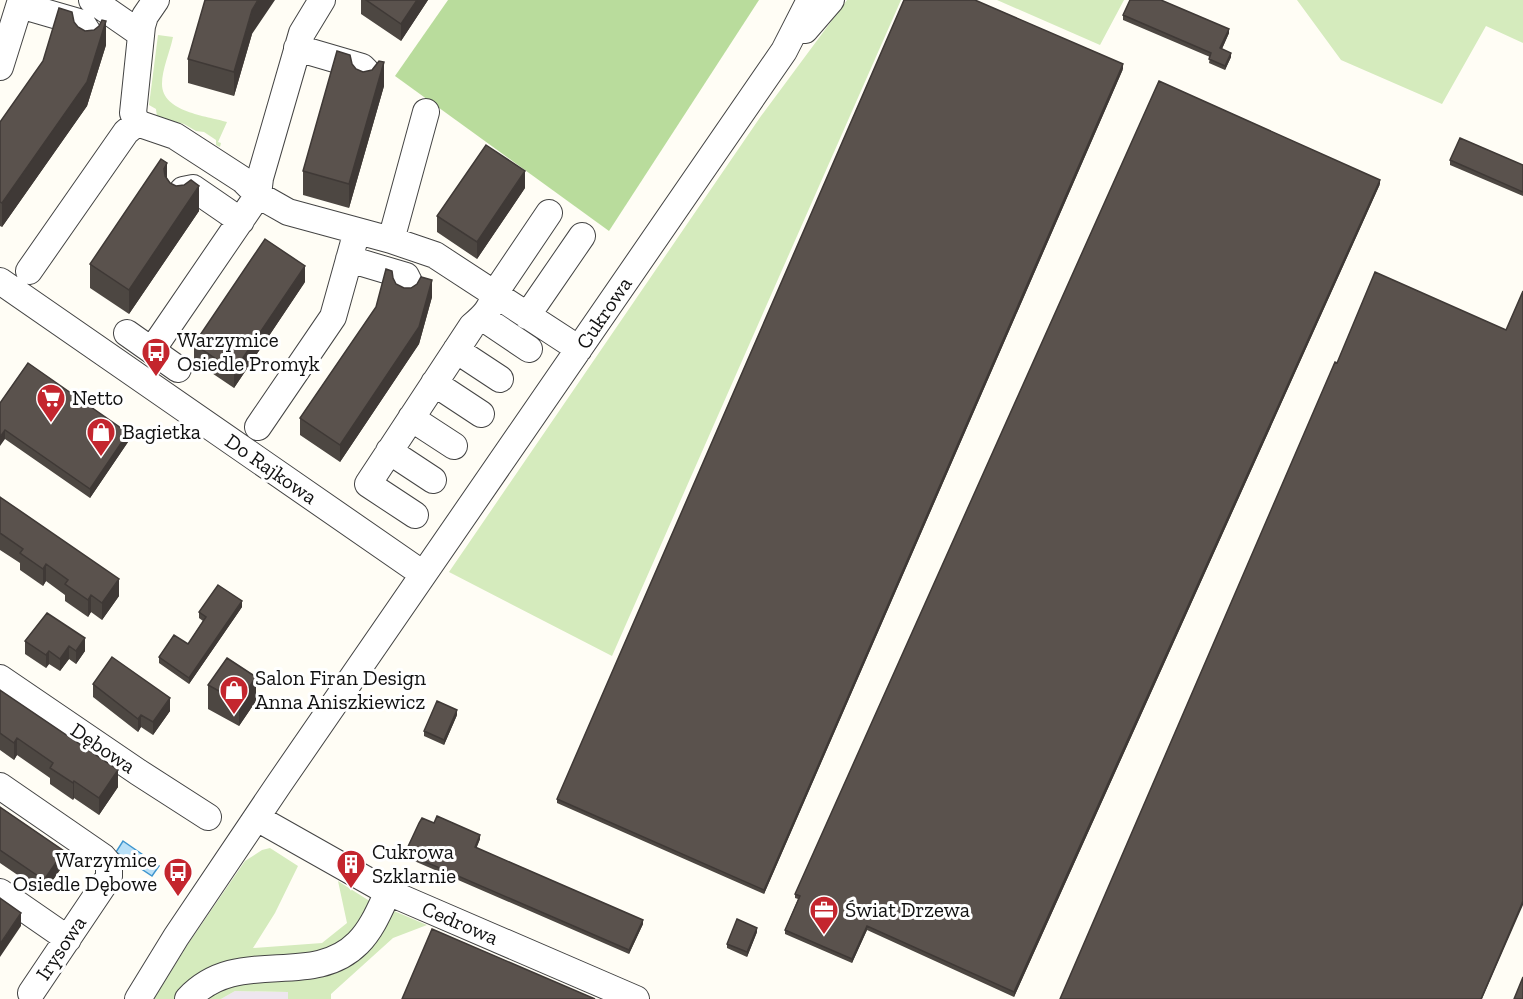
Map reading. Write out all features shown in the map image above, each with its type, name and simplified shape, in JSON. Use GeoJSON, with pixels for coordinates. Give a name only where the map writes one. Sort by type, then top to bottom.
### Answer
{"type":"FeatureCollection","features":[{"type":"Feature","properties":{"kind":"street"},"geometry":{"type":"LineString","coordinates":[[92,0],[141,34]]}},
{"type":"Feature","properties":{"kind":"street"},"geometry":{"type":"LineString","coordinates":[[137,123],[133,113],[141,34],[145,16],[156,0]]}},
{"type":"Feature","properties":{"kind":"street"},"geometry":{"type":"LineString","coordinates":[[152,350],[258,195],[260,178],[297,48],[305,27],[322,0]]}},
{"type":"Feature","properties":{"kind":"street","name":"Cukrowa"},"geometry":{"type":"LineString","coordinates":[[138,999],[176,937],[423,574],[784,51],[810,0]]}},
{"type":"Feature","properties":{"kind":"street","name":"Cukrowa"},"geometry":{"type":"LineString","coordinates":[[784,51],[831,0]]}},
{"type":"Feature","properties":{"kind":"street"},"geometry":{"type":"LineString","coordinates":[[0,67],[21,2],[82,23],[89,34],[88,40]]}},
{"type":"Feature","properties":{"kind":"street"},"geometry":{"type":"LineString","coordinates":[[297,48],[362,66],[366,72],[365,81]]}},
{"type":"Feature","properties":{"kind":"street"},"geometry":{"type":"LineString","coordinates":[[391,240],[426,112]]}},
{"type":"Feature","properties":{"kind":"street"},"geometry":{"type":"LineString","coordinates":[[137,123],[171,134],[243,180],[258,195],[288,212],[391,240],[435,255],[579,349]]}},
{"type":"Feature","properties":{"kind":"street"},"geometry":{"type":"LineString","coordinates":[[29,270],[126,132],[137,123]]}},
{"type":"Feature","properties":{"kind":"street"},"geometry":{"type":"LineString","coordinates":[[179,195],[183,190],[193,188],[241,221]]}},
{"type":"Feature","properties":{"kind":"street"},"geometry":{"type":"LineString","coordinates":[[415,515],[368,484],[472,326],[483,318],[492,304],[495,293],[549,213]]}},
{"type":"Feature","properties":{"kind":"street"},"geometry":{"type":"LineString","coordinates":[[258,427],[333,317],[357,231]]}},
{"type":"Feature","properties":{"kind":"street"},"geometry":{"type":"LineString","coordinates":[[527,316],[582,236]]}},
{"type":"Feature","properties":{"kind":"street"},"geometry":{"type":"LineString","coordinates":[[349,259],[406,276],[409,282],[407,290]]}},
{"type":"Feature","properties":{"kind":"street","name":"Do Rajkowa"},"geometry":{"type":"LineString","coordinates":[[0,281],[423,574]]}},
{"type":"Feature","properties":{"kind":"street"},"geometry":{"type":"LineString","coordinates":[[483,318],[529,349]]}},
{"type":"Feature","properties":{"kind":"street"},"geometry":{"type":"LineString","coordinates":[[127,333],[178,369]]}},
{"type":"Feature","properties":{"kind":"street"},"geometry":{"type":"LineString","coordinates":[[456,350],[500,379]]}},
{"type":"Feature","properties":{"kind":"street"},"geometry":{"type":"LineString","coordinates":[[434,383],[481,414]]}},
{"type":"Feature","properties":{"kind":"street"},"geometry":{"type":"LineString","coordinates":[[411,418],[454,446]]}},
{"type":"Feature","properties":{"kind":"street"},"geometry":{"type":"LineString","coordinates":[[389,451],[433,480]]}},
{"type":"Feature","properties":{"kind":"street","name":"Dębowa"},"geometry":{"type":"LineString","coordinates":[[0,678],[208,817]]}},
{"type":"Feature","properties":{"kind":"street","name":"Irysowa"},"geometry":{"type":"LineString","coordinates":[[0,786],[110,864],[110,877],[31,993]]}},
{"type":"Feature","properties":{"kind":"street","name":"Cedrowa"},"geometry":{"type":"LineString","coordinates":[[257,818],[388,892],[636,999]]}},
{"type":"Feature","properties":{"kind":"street"},"geometry":{"type":"LineString","coordinates":[[0,892],[68,939]]}},
{"type":"Feature","properties":{"kind":"street"},"geometry":{"type":"LineString","coordinates":[[188,999],[206,983],[234,971],[322,964],[341,956],[360,941],[367,932],[388,892]]}},
{"type":"Feature","properties":{"kind":"shaded area"},"geometry":{"type":"Polygon","coordinates":[[[235,991],[288,992],[288,999],[221,999],[235,991]]]}},
{"type":"Feature","properties":{"kind":"green space"},"geometry":{"type":"Polygon","coordinates":[[[448,0],[759,0],[609,231],[395,76],[448,0]]]}},
{"type":"Feature","properties":{"kind":"green space"},"geometry":{"type":"Polygon","coordinates":[[[847,0],[901,0],[612,656],[449,572],[761,116],[847,0]]]}},
{"type":"Feature","properties":{"kind":"green space"},"geometry":{"type":"Polygon","coordinates":[[[997,0],[1124,0],[1100,45],[997,0]]]}},
{"type":"Feature","properties":{"kind":"green space"},"geometry":{"type":"Polygon","coordinates":[[[1297,0],[1523,0],[1523,43],[1486,26],[1442,104],[1341,60],[1297,0]]]}},
{"type":"Feature","properties":{"kind":"green space"},"geometry":{"type":"Polygon","coordinates":[[[158,35],[173,37],[162,78],[164,93],[177,107],[227,122],[218,142],[221,143],[220,147],[216,145],[216,140],[204,132],[157,117],[156,109],[149,105],[158,35]]]}},
{"type":"Feature","properties":{"kind":"green space"},"geometry":{"type":"Polygon","coordinates":[[[270,848],[298,866],[275,913],[253,948],[322,943],[347,923],[338,881],[368,900],[427,925],[393,938],[331,994],[331,999],[288,999],[288,992],[235,991],[221,999],[154,999],[188,944],[245,861],[262,850],[270,848]]]}},
{"type":"Feature","properties":{"kind":"water"},"geometry":{"type":"Polygon","coordinates":[[[123,841],[159,866],[152,876],[116,852],[123,841]]]}},
{"type":"Feature","properties":{"kind":"building"},"geometry":{"type":"Polygon","coordinates":[[[205,0],[258,0],[252,10],[234,72],[188,59],[205,0]]]}},
{"type":"Feature","properties":{"kind":"building"},"geometry":{"type":"Polygon","coordinates":[[[366,0],[417,0],[401,24],[366,0]]]}},
{"type":"Feature","properties":{"kind":"building"},"geometry":{"type":"Polygon","coordinates":[[[904,0],[975,0],[1123,64],[764,890],[557,799],[904,0]]]}},
{"type":"Feature","properties":{"kind":"building"},"geometry":{"type":"Polygon","coordinates":[[[1130,0],[1161,0],[1229,29],[1220,48],[1231,53],[1225,66],[1209,59],[1211,53],[1123,15],[1130,0]]]}},
{"type":"Feature","properties":{"kind":"building"},"geometry":{"type":"Polygon","coordinates":[[[59,8],[72,12],[74,22],[85,31],[94,30],[102,20],[106,21],[87,82],[2,203],[0,202],[0,122],[43,61],[59,8]]]}},
{"type":"Feature","properties":{"kind":"building"},"geometry":{"type":"Polygon","coordinates":[[[337,51],[350,55],[352,64],[363,72],[372,70],[379,61],[384,62],[349,184],[303,171],[337,51]]]}},
{"type":"Feature","properties":{"kind":"building"},"geometry":{"type":"Polygon","coordinates":[[[1159,81],[1380,180],[1014,992],[867,926],[852,959],[785,930],[800,896],[795,894],[1159,81]]]}},
{"type":"Feature","properties":{"kind":"building"},"geometry":{"type":"Polygon","coordinates":[[[1460,138],[1523,165],[1523,192],[1450,160],[1460,138]]]}},
{"type":"Feature","properties":{"kind":"building"},"geometry":{"type":"Polygon","coordinates":[[[486,145],[525,171],[477,242],[437,216],[486,145]]]}},
{"type":"Feature","properties":{"kind":"building"},"geometry":{"type":"Polygon","coordinates":[[[161,159],[167,163],[164,169],[165,176],[170,183],[176,186],[184,185],[191,180],[199,186],[129,290],[90,264],[161,159]]]}},
{"type":"Feature","properties":{"kind":"building"},"geometry":{"type":"Polygon","coordinates":[[[265,239],[305,266],[234,371],[194,344],[265,239]]]}},
{"type":"Feature","properties":{"kind":"building"},"geometry":{"type":"Polygon","coordinates":[[[386,269],[392,271],[396,284],[404,288],[411,288],[421,277],[432,280],[419,327],[340,445],[300,418],[376,307],[386,269]]]}},
{"type":"Feature","properties":{"kind":"building"},"geometry":{"type":"Polygon","coordinates":[[[1375,272],[1506,330],[1523,291],[1523,901],[1481,999],[1060,999],[1335,362],[1337,363],[1375,272]]]}},
{"type":"Feature","properties":{"kind":"building","name":"Netto"},"geometry":{"type":"Polygon","coordinates":[[[28,363],[128,433],[90,489],[5,430],[0,437],[0,403],[28,363]]]}},
{"type":"Feature","properties":{"kind":"building"},"geometry":{"type":"Polygon","coordinates":[[[0,497],[119,579],[102,603],[91,595],[88,600],[65,584],[68,580],[46,564],[43,569],[20,553],[23,549],[0,533],[0,497]]]}},
{"type":"Feature","properties":{"kind":"building"},"geometry":{"type":"Polygon","coordinates":[[[218,585],[242,601],[189,678],[159,657],[174,635],[188,644],[206,617],[199,612],[218,585]]]}},
{"type":"Feature","properties":{"kind":"building"},"geometry":{"type":"Polygon","coordinates":[[[47,613],[85,638],[76,651],[69,646],[60,659],[49,651],[46,655],[25,641],[47,613]]]}},
{"type":"Feature","properties":{"kind":"building"},"geometry":{"type":"Polygon","coordinates":[[[112,657],[170,698],[153,722],[141,715],[138,719],[93,684],[112,657]]]}},
{"type":"Feature","properties":{"kind":"building"},"geometry":{"type":"Polygon","coordinates":[[[227,658],[256,677],[239,702],[208,685],[227,658]]]}},
{"type":"Feature","properties":{"kind":"building"},"geometry":{"type":"Polygon","coordinates":[[[0,690],[118,770],[99,798],[50,768],[53,763],[17,738],[14,743],[0,733],[0,690]]]}},
{"type":"Feature","properties":{"kind":"building"},"geometry":{"type":"Polygon","coordinates":[[[437,701],[457,710],[444,740],[424,731],[437,701]]]}},
{"type":"Feature","properties":{"kind":"building"},"geometry":{"type":"Polygon","coordinates":[[[0,807],[64,851],[44,880],[0,850],[0,807]]]}},
{"type":"Feature","properties":{"kind":"building"},"geometry":{"type":"Polygon","coordinates":[[[437,816],[480,835],[475,847],[643,920],[629,950],[405,853],[422,818],[434,823],[437,816]]]}},
{"type":"Feature","properties":{"kind":"building"},"geometry":{"type":"Polygon","coordinates":[[[0,898],[21,913],[0,944],[0,898]]]}},
{"type":"Feature","properties":{"kind":"building"},"geometry":{"type":"Polygon","coordinates":[[[737,919],[757,928],[747,952],[727,944],[737,919]]]}},
{"type":"Feature","properties":{"kind":"building"},"geometry":{"type":"Polygon","coordinates":[[[432,929],[595,999],[402,999],[432,929]]]}},
{"type":"Feature","properties":{"kind":"building"},"geometry":{"type":"Polygon","coordinates":[[[1523,977],[1523,999],[1514,999],[1523,977]]]}},
{"type":"Feature","properties":{"kind":"place","name":"Warzymice Osiedle Promyk"},"geometry":{"type":"Point","coordinates":[156,378]}},
{"type":"Feature","properties":{"kind":"place","name":"Netto"},"geometry":{"type":"Point","coordinates":[51,424]}},
{"type":"Feature","properties":{"kind":"place","name":"Bagietka"},"geometry":{"type":"Point","coordinates":[101,458]}},
{"type":"Feature","properties":{"kind":"place","name":"Salon Firan Design Anna Aniszkiewicz"},"geometry":{"type":"Point","coordinates":[234,716]}},
{"type":"Feature","properties":{"kind":"place","name":"Cukrowa Szklarnie"},"geometry":{"type":"Point","coordinates":[351,890]}},
{"type":"Feature","properties":{"kind":"place","name":"Warzymice Osiedle Dębowe"},"geometry":{"type":"Point","coordinates":[178,898]}},
{"type":"Feature","properties":{"kind":"place","name":"Świat Drzewa"},"geometry":{"type":"Point","coordinates":[824,936]}}]}
